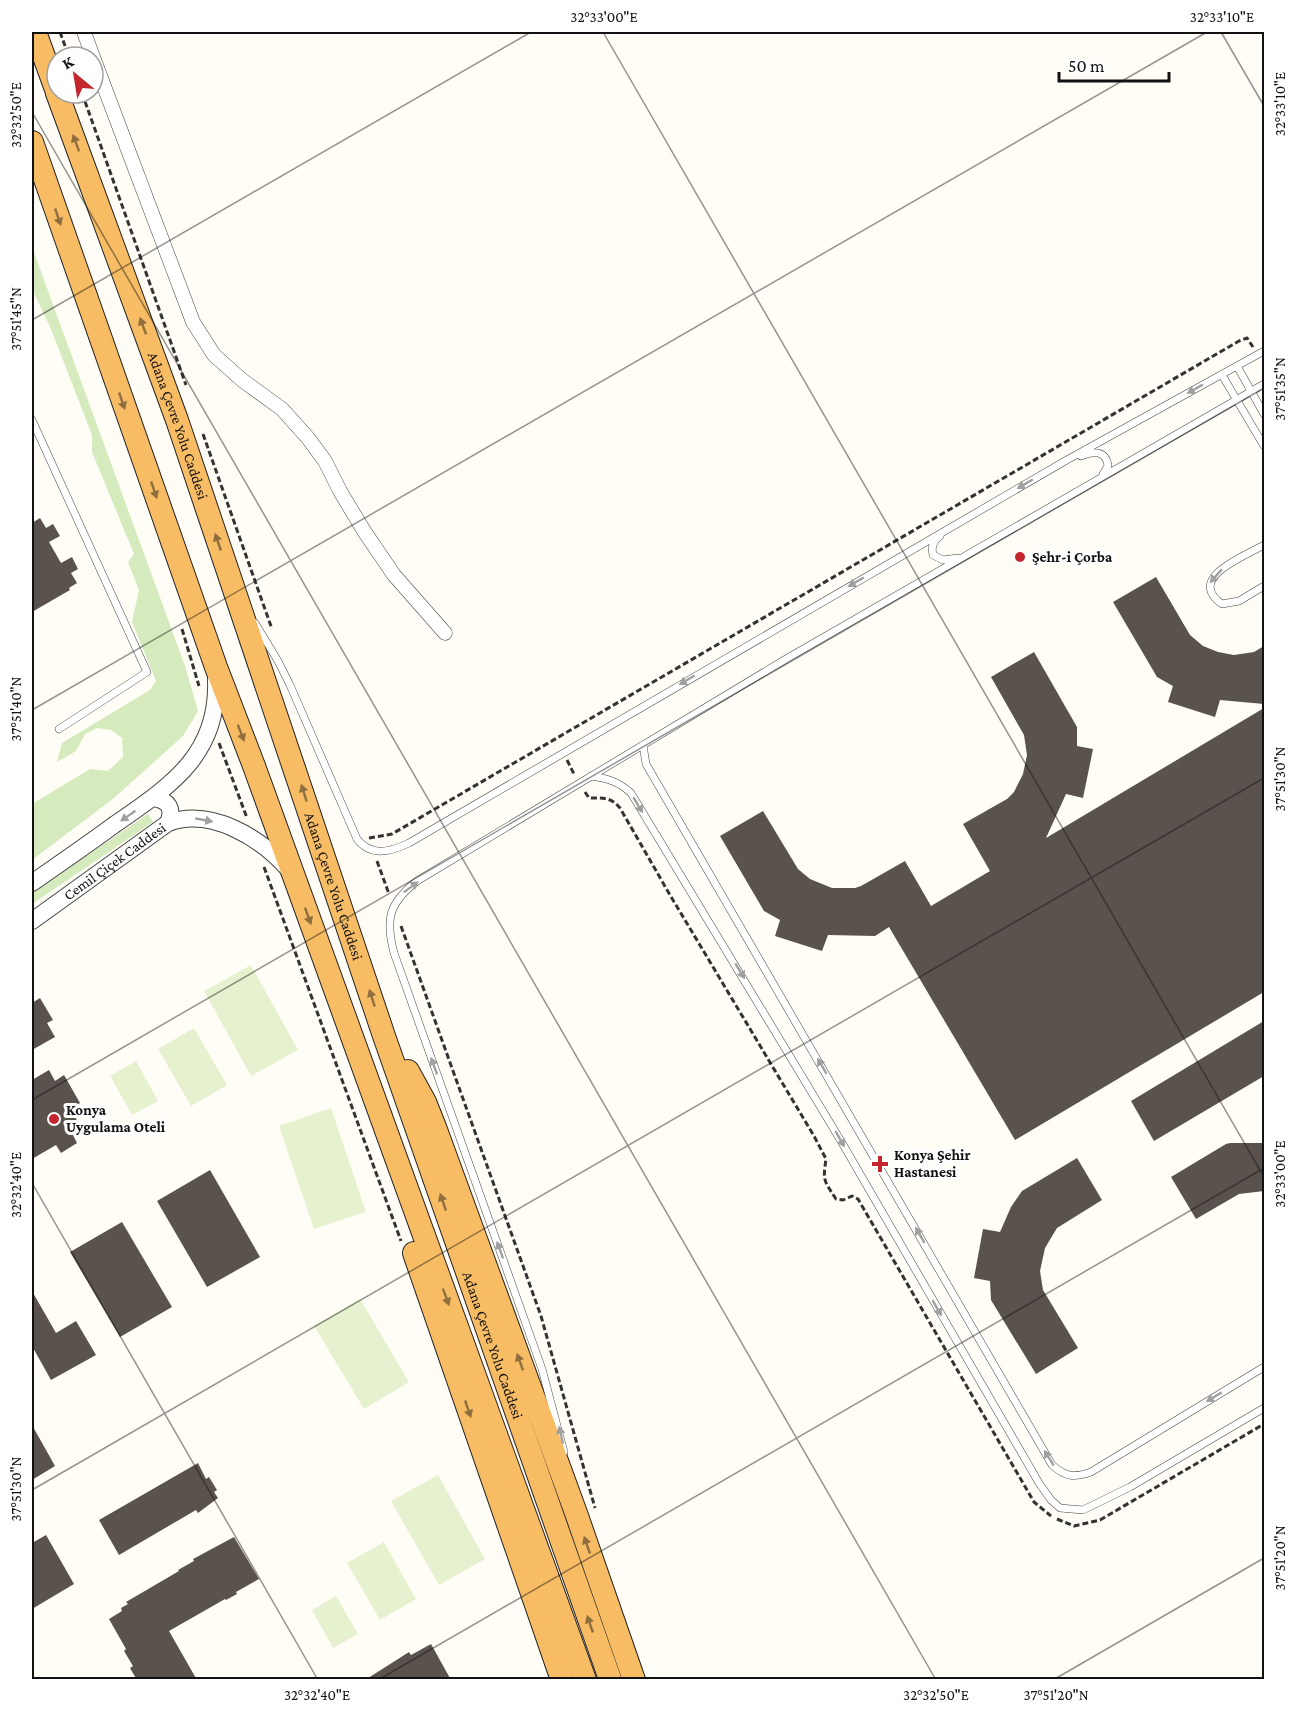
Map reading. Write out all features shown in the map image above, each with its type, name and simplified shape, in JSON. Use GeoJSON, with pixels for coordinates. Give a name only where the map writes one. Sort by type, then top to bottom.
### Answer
{"type":"FeatureCollection","features":[{"type":"Feature","properties":{"kind":"highway","name":"Adana Çevre Yolu Caddesi"},"geometry":{"type":"LineString","coordinates":[[35,32],[45,60]]}},
{"type":"Feature","properties":{"kind":"highway","name":"Adana Çevre Yolu Caddesi"},"geometry":{"type":"LineString","coordinates":[[61,105],[177,420],[384,1036],[610,1679]]}},
{"type":"Feature","properties":{"kind":"highway","name":"Adana Çevre Yolu Caddesi"},"geometry":{"type":"LineString","coordinates":[[32,142],[216,667],[585,1680]]}},
{"type":"Feature","properties":{"kind":"highway"},"geometry":{"type":"LineString","coordinates":[[384,1036],[402,1060],[425,1102],[586,1513],[634,1680]]}},
{"type":"Feature","properties":{"kind":"highway"},"geometry":{"type":"LineString","coordinates":[[365,1073],[394,1194],[562,1680]]}},
{"type":"Feature","properties":{"kind":"street"},"geometry":{"type":"LineString","coordinates":[[105,89],[193,322],[214,355],[242,381],[282,409],[308,438],[325,461],[363,531],[394,574],[445,633]]}},
{"type":"Feature","properties":{"kind":"street","name":"Cemil Çiçek Caddesi"},"geometry":{"type":"LineString","coordinates":[[32,883],[153,798],[178,778],[193,761],[212,724],[217,702],[216,667]]}},
{"type":"Feature","properties":{"kind":"street"},"geometry":{"type":"LineString","coordinates":[[153,798],[168,804],[171,810],[168,824]]}},
{"type":"Feature","properties":{"kind":"street","name":"Cemil Çiçek Caddesi"},"geometry":{"type":"LineString","coordinates":[[32,921],[168,824],[182,818],[207,820],[230,827],[255,840],[276,856],[293,874]]}},
{"type":"Feature","properties":{"kind":"lane"},"geometry":{"type":"LineString","coordinates":[[237,597],[278,661],[357,839],[362,846],[372,850],[393,850],[409,843],[1065,461],[1261,353]]}},
{"type":"Feature","properties":{"kind":"lane"},"geometry":{"type":"LineString","coordinates":[[1237,366],[1264,414]]}},
{"type":"Feature","properties":{"kind":"lane"},"geometry":{"type":"LineString","coordinates":[[1222,375],[1264,446]]}},
{"type":"Feature","properties":{"kind":"lane"},"geometry":{"type":"LineString","coordinates":[[586,1513],[542,1369],[394,953],[389,928],[394,906],[403,892],[417,881],[786,659],[1264,384]]}},
{"type":"Feature","properties":{"kind":"lane"},"geometry":{"type":"LineString","coordinates":[[32,420],[147,672],[59,729]]}},
{"type":"Feature","properties":{"kind":"lane"},"geometry":{"type":"LineString","coordinates":[[1065,461],[1092,452],[1100,452],[1104,455],[1108,466],[1094,481]]}},
{"type":"Feature","properties":{"kind":"lane"},"geometry":{"type":"LineString","coordinates":[[949,528],[934,541],[931,548],[933,555],[943,560],[963,557]]}},
{"type":"Feature","properties":{"kind":"lane"},"geometry":{"type":"LineString","coordinates":[[1264,545],[1220,570],[1209,584],[1215,599],[1222,604],[1239,601],[1264,586]]}},
{"type":"Feature","properties":{"kind":"lane"},"geometry":{"type":"LineString","coordinates":[[643,745],[646,764],[1052,1465],[1061,1473],[1071,1477],[1091,1472],[1264,1367]]}},
{"type":"Feature","properties":{"kind":"lane"},"geometry":{"type":"LineString","coordinates":[[591,776],[606,778],[623,785],[631,793],[835,1131],[1039,1484],[1051,1500],[1060,1508],[1083,1510],[1130,1487],[1264,1408]]}},
{"type":"Feature","properties":{"kind":"path"},"geometry":{"type":"LineString","coordinates":[[86,105],[188,393]]}},
{"type":"Feature","properties":{"kind":"path"},"geometry":{"type":"LineString","coordinates":[[586,1513],[537,1306],[368,838],[392,834],[1239,341],[1248,338],[1261,353]]}},
{"type":"Feature","properties":{"kind":"path"},"geometry":{"type":"LineString","coordinates":[[200,426],[274,636]]}},
{"type":"Feature","properties":{"kind":"path"},"geometry":{"type":"LineString","coordinates":[[180,625],[200,687]]}},
{"type":"Feature","properties":{"kind":"path"},"geometry":{"type":"LineString","coordinates":[[212,724],[403,1246]]}},
{"type":"Feature","properties":{"kind":"green space"},"geometry":{"type":"Polygon","coordinates":[[[32,247],[185,666],[198,711],[183,736],[143,772],[114,798],[32,860],[32,804],[90,769],[108,771],[123,757],[122,738],[111,730],[97,728],[85,734],[76,751],[57,762],[62,743],[150,690],[156,681],[132,622],[139,590],[128,562],[134,554],[92,452],[92,435],[51,329],[32,289],[32,247]]]}},
{"type":"Feature","properties":{"kind":"green space"},"geometry":{"type":"Polygon","coordinates":[[[148,814],[153,822],[32,904],[32,893],[148,814]]]}},
{"type":"Feature","properties":{"kind":"green space"},"geometry":{"type":"Polygon","coordinates":[[[251,965],[298,1050],[251,1076],[204,991],[251,965]]]}},
{"type":"Feature","properties":{"kind":"green space"},"geometry":{"type":"Polygon","coordinates":[[[194,1028],[227,1085],[191,1106],[158,1049],[194,1028]]]}},
{"type":"Feature","properties":{"kind":"green space"},"geometry":{"type":"Polygon","coordinates":[[[136,1061],[158,1101],[132,1115],[110,1076],[136,1061]]]}},
{"type":"Feature","properties":{"kind":"green space"},"geometry":{"type":"Polygon","coordinates":[[[331,1108],[366,1212],[314,1229],[279,1126],[331,1108]]]}},
{"type":"Feature","properties":{"kind":"green space"},"geometry":{"type":"Polygon","coordinates":[[[360,1299],[409,1382],[364,1409],[314,1326],[360,1299]]]}},
{"type":"Feature","properties":{"kind":"green space"},"geometry":{"type":"Polygon","coordinates":[[[438,1475],[485,1559],[439,1585],[391,1501],[438,1475]]]}},
{"type":"Feature","properties":{"kind":"green space"},"geometry":{"type":"Polygon","coordinates":[[[384,1542],[416,1599],[380,1620],[347,1563],[384,1542]]]}},
{"type":"Feature","properties":{"kind":"green space"},"geometry":{"type":"Polygon","coordinates":[[[336,1596],[358,1634],[333,1648],[312,1610],[336,1596]]]}},
{"type":"Feature","properties":{"kind":"building"},"geometry":{"type":"Polygon","coordinates":[[[40,518],[46,528],[53,524],[60,536],[49,542],[61,563],[72,557],[78,569],[71,573],[77,583],[69,588],[70,590],[32,612],[32,523],[40,518]]]}},
{"type":"Feature","properties":{"kind":"building"},"geometry":{"type":"Polygon","coordinates":[[[1156,577],[1190,635],[1203,646],[1234,655],[1254,652],[1264,646],[1264,704],[1220,700],[1215,717],[1168,702],[1173,686],[1157,677],[1113,602],[1156,577]]]}},
{"type":"Feature","properties":{"kind":"building"},"geometry":{"type":"Polygon","coordinates":[[[1034,652],[1077,727],[1077,746],[1093,749],[1083,798],[1066,794],[1046,838],[1264,708],[1264,992],[1015,1140],[889,927],[875,936],[828,935],[822,951],[775,936],[780,920],[764,911],[720,836],[763,811],[798,869],[810,879],[832,888],[855,888],[905,861],[931,906],[990,871],[963,824],[1007,799],[1014,792],[1023,774],[1027,755],[1024,735],[991,677],[1034,652]]]}},
{"type":"Feature","properties":{"kind":"building"},"geometry":{"type":"Polygon","coordinates":[[[40,998],[53,1020],[47,1023],[55,1037],[32,1050],[32,1003],[40,998]]]}},
{"type":"Feature","properties":{"kind":"building"},"geometry":{"type":"Polygon","coordinates":[[[1264,1021],[1264,1076],[1154,1141],[1131,1101],[1264,1021]]]}},
{"type":"Feature","properties":{"kind":"building","name":"Konya Uygulama Oteli"},"geometry":{"type":"Polygon","coordinates":[[[49,1070],[55,1081],[64,1075],[80,1103],[70,1109],[83,1130],[73,1135],[77,1143],[61,1153],[56,1145],[32,1159],[32,1080],[49,1070]]]}},
{"type":"Feature","properties":{"kind":"building"},"geometry":{"type":"Polygon","coordinates":[[[1230,1143],[1264,1143],[1264,1191],[1239,1194],[1196,1219],[1171,1177],[1230,1143]]]}},
{"type":"Feature","properties":{"kind":"building"},"geometry":{"type":"Polygon","coordinates":[[[1077,1158],[1102,1200],[1057,1228],[1045,1248],[1040,1271],[1043,1290],[1078,1348],[1036,1374],[991,1300],[990,1281],[974,1278],[983,1229],[1000,1232],[1011,1207],[1022,1191],[1077,1158]]]}},
{"type":"Feature","properties":{"kind":"building"},"geometry":{"type":"Polygon","coordinates":[[[210,1170],[260,1257],[207,1287],[157,1201],[210,1170]]]}},
{"type":"Feature","properties":{"kind":"building"},"geometry":{"type":"Polygon","coordinates":[[[122,1222],[172,1307],[120,1337],[70,1252],[122,1222]]]}},
{"type":"Feature","properties":{"kind":"building"},"geometry":{"type":"Polygon","coordinates":[[[32,1291],[56,1333],[76,1321],[96,1355],[51,1380],[32,1346],[32,1291]]]}},
{"type":"Feature","properties":{"kind":"building"},"geometry":{"type":"Polygon","coordinates":[[[32,1425],[55,1466],[32,1480],[32,1425]]]}},
{"type":"Feature","properties":{"kind":"building"},"geometry":{"type":"Polygon","coordinates":[[[198,1463],[206,1479],[209,1477],[217,1490],[214,1492],[218,1498],[198,1513],[196,1510],[119,1555],[99,1520],[198,1463]]]}},
{"type":"Feature","properties":{"kind":"building"},"geometry":{"type":"Polygon","coordinates":[[[46,1535],[74,1584],[32,1609],[32,1543],[46,1535]]]}},
{"type":"Feature","properties":{"kind":"building"},"geometry":{"type":"Polygon","coordinates":[[[234,1537],[259,1579],[236,1592],[237,1594],[169,1631],[197,1680],[137,1680],[130,1668],[133,1666],[124,1651],[126,1649],[109,1619],[122,1611],[121,1608],[128,1604],[126,1602],[179,1571],[194,1561],[193,1559],[234,1537]]]}},
{"type":"Feature","properties":{"kind":"building"},"geometry":{"type":"Polygon","coordinates":[[[431,1644],[451,1680],[365,1680],[409,1652],[411,1655],[431,1644]]]}},
{"type":"Feature","properties":{"kind":"place","name":"Şehr-i Çorba"},"geometry":{"type":"Point","coordinates":[1020,557]}},
{"type":"Feature","properties":{"kind":"place","name":"Konya Uygulama Oteli"},"geometry":{"type":"Point","coordinates":[54,1119]}},
{"type":"Feature","properties":{"kind":"place","name":"Konya Şehir Hastanesi"},"geometry":{"type":"Point","coordinates":[880,1164]}}]}
